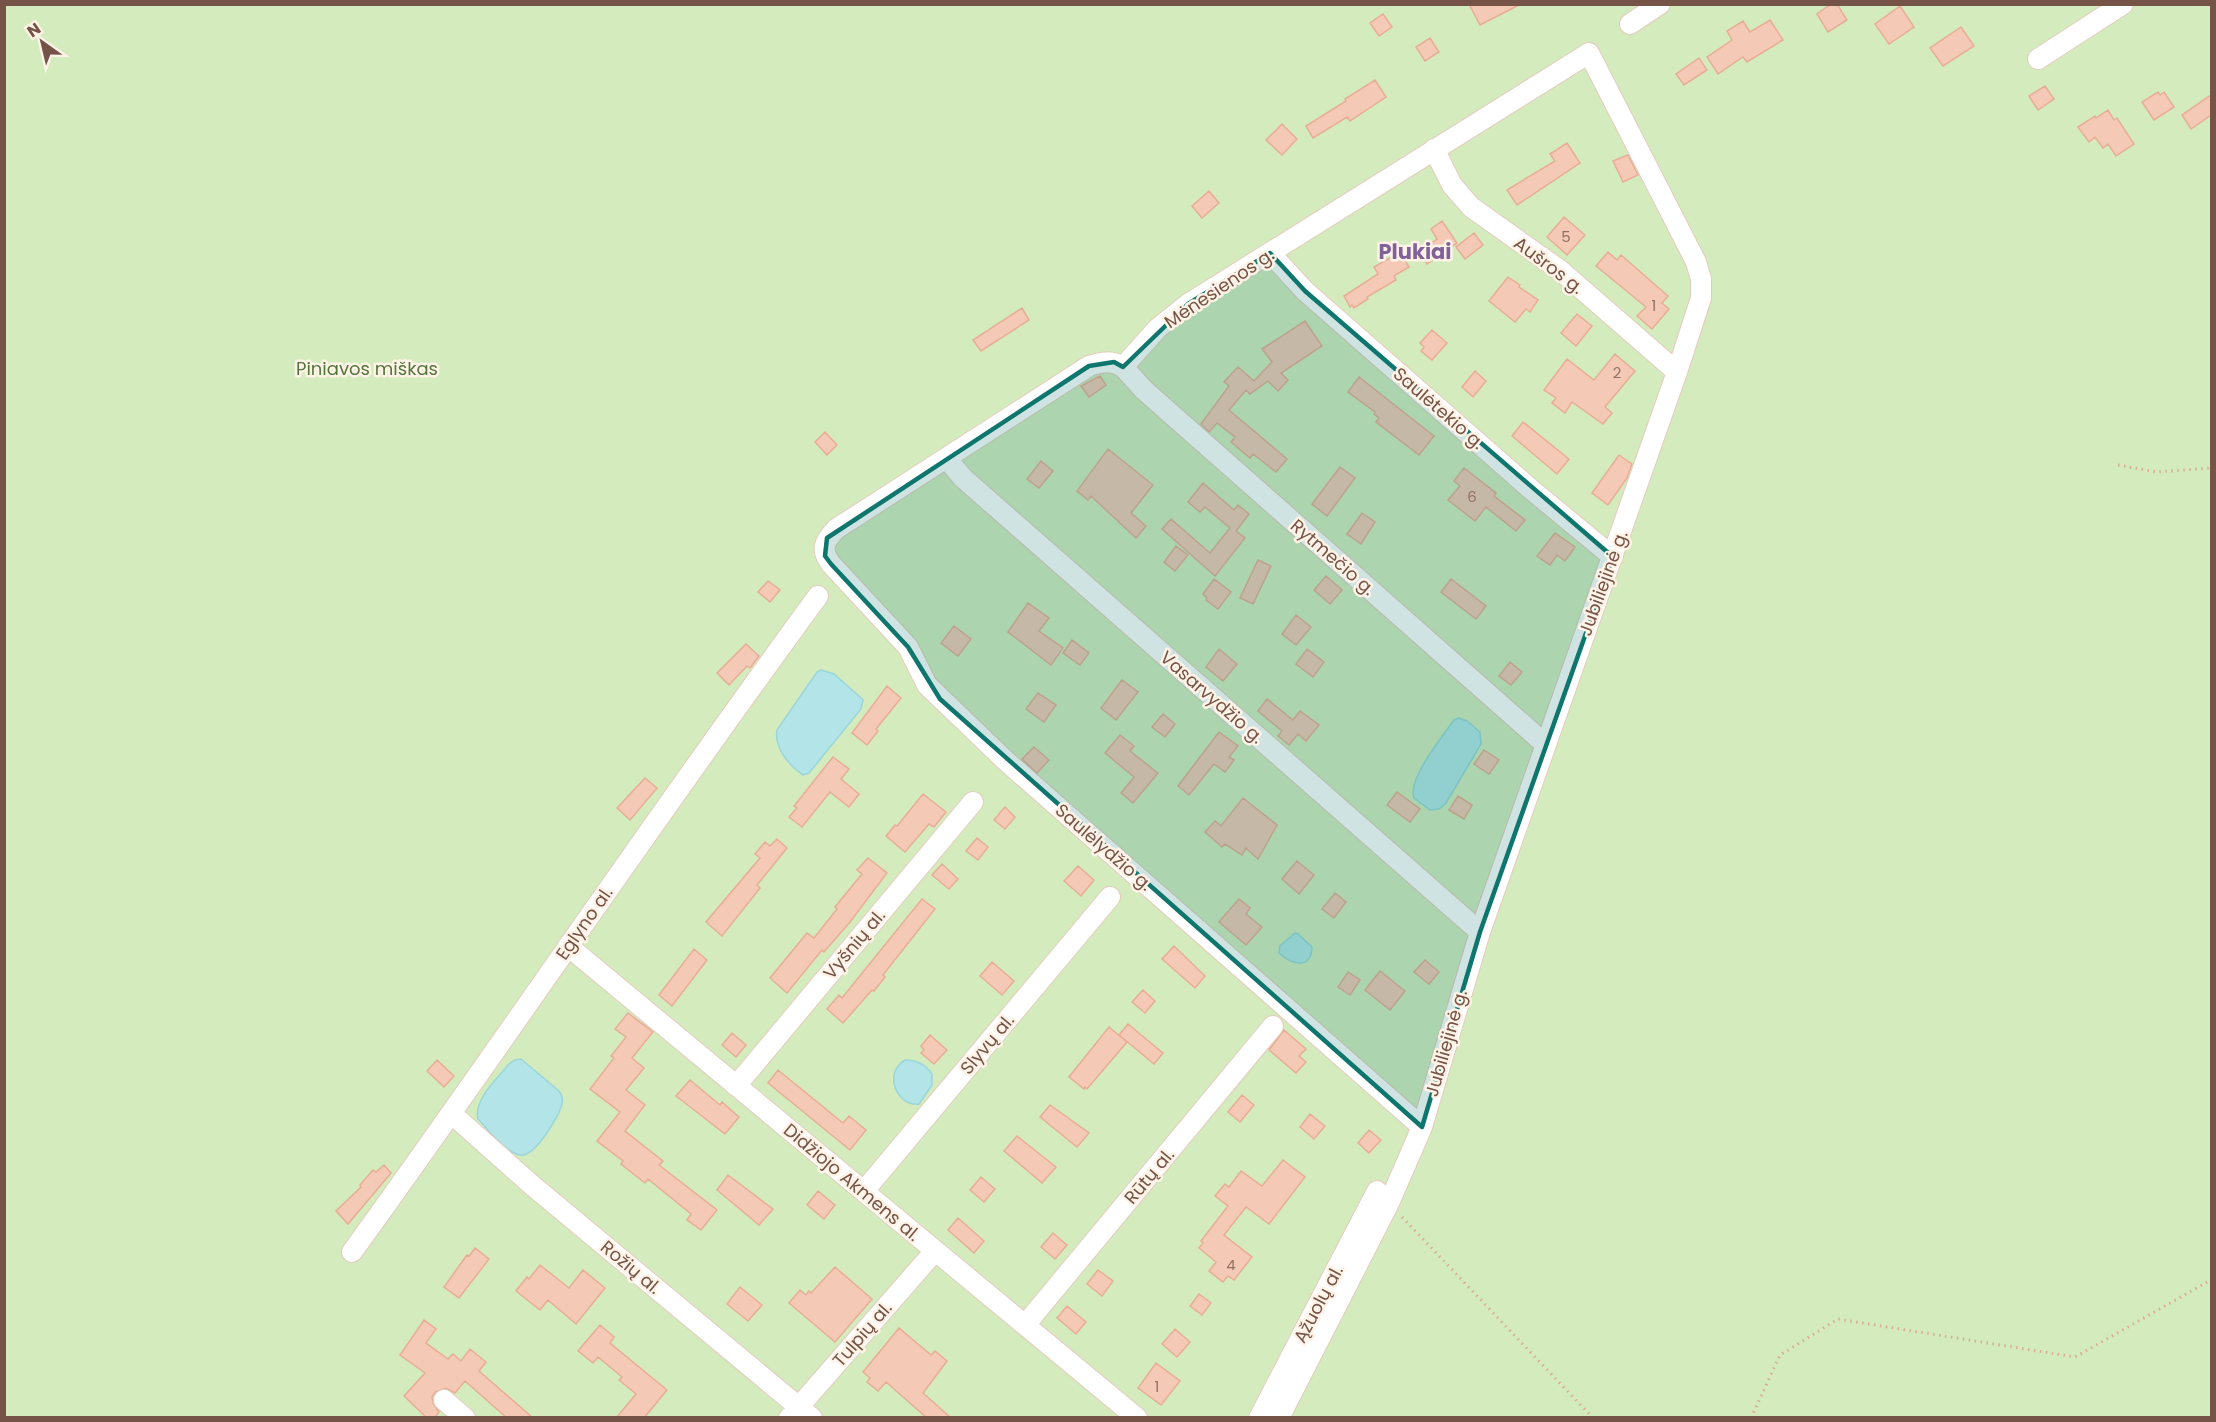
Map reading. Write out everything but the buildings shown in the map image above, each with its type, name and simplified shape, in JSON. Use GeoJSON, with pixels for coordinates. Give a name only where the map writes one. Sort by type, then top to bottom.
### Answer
{"type":"FeatureCollection","features":[{"type":"Feature","properties":{"kind":"street"},"geometry":{"type":"LineString","coordinates":[[1630,24],[1660,4]]}},
{"type":"Feature","properties":{"kind":"street"},"geometry":{"type":"LineString","coordinates":[[2038,59],[2123,4]]}},
{"type":"Feature","properties":{"kind":"street","name":"Mėnesienos g."},"geometry":{"type":"LineString","coordinates":[[1124,366],[1158,328],[1188,304],[1589,53]]}},
{"type":"Feature","properties":{"kind":"street","name":"Jubiliejinė g."},"geometry":{"type":"LineString","coordinates":[[1383,1197],[1422,1127],[1479,932],[1677,372],[1701,298],[1701,279],[1696,262],[1589,53]]}},
{"type":"Feature","properties":{"kind":"street","name":"Aušros g."},"geometry":{"type":"LineString","coordinates":[[1434,149],[1452,185],[1471,207],[1561,271],[1677,372]]}},
{"type":"Feature","properties":{"kind":"street","name":"Saulėtekio g."},"geometry":{"type":"LineString","coordinates":[[1270,253],[1305,291],[1612,557]]}},
{"type":"Feature","properties":{"kind":"street"},"geometry":{"type":"LineString","coordinates":[[947,459],[1089,366],[1114,362],[1124,366]]}},
{"type":"Feature","properties":{"kind":"street","name":"Rytmečio g."},"geometry":{"type":"LineString","coordinates":[[1124,366],[1144,390],[1545,744]]}},
{"type":"Feature","properties":{"kind":"street","name":"Saulėlydžio g."},"geometry":{"type":"LineString","coordinates":[[947,459],[836,529],[827,538],[824,546],[825,556],[908,647],[927,685],[939,699],[1006,761],[1422,1127]]}},
{"type":"Feature","properties":{"kind":"street","name":"Vasarvydžio g."},"geometry":{"type":"LineString","coordinates":[[947,459],[972,486],[1479,932]]}},
{"type":"Feature","properties":{"kind":"street","name":"Eglyno al."},"geometry":{"type":"LineString","coordinates":[[352,1252],[452,1114],[725,722],[818,596]]}},
{"type":"Feature","properties":{"kind":"street","name":"Vyšnių al."},"geometry":{"type":"LineString","coordinates":[[736,1086],[973,802]]}},
{"type":"Feature","properties":{"kind":"street","name":"Slyvų al."},"geometry":{"type":"LineString","coordinates":[[864,1191],[1110,897]]}},
{"type":"Feature","properties":{"kind":"street","name":"Didžiojo Akmens al."},"geometry":{"type":"LineString","coordinates":[[568,946],[1137,1418]]}},
{"type":"Feature","properties":{"kind":"street","name":"Rūtų al."},"geometry":{"type":"LineString","coordinates":[[1025,1325],[1273,1026]]}},
{"type":"Feature","properties":{"kind":"street","name":"Rožių al."},"geometry":{"type":"LineString","coordinates":[[452,1114],[800,1414]]}},
{"type":"Feature","properties":{"kind":"street"},"geometry":{"type":"LineString","coordinates":[[1278,1418],[1383,1197]]}},
{"type":"Feature","properties":{"kind":"street","name":"Ąžuolų al."},"geometry":{"type":"LineString","coordinates":[[1259,1418],[1383,1197]]}},
{"type":"Feature","properties":{"kind":"street","name":"Tulpių al."},"geometry":{"type":"LineString","coordinates":[[800,1414],[935,1251]]}},
{"type":"Feature","properties":{"kind":"street"},"geometry":{"type":"LineString","coordinates":[[444,1400],[465,1418]]}},
{"type":"Feature","properties":{"kind":"path"},"geometry":{"type":"LineString","coordinates":[[2118,465],[2157,472],[2211,468]]}},
{"type":"Feature","properties":{"kind":"path"},"geometry":{"type":"LineString","coordinates":[[1383,1197],[1593,1418]]}},
{"type":"Feature","properties":{"kind":"path"},"geometry":{"type":"LineString","coordinates":[[1751,1418],[1780,1355],[1838,1318],[2075,1357],[2211,1281]]}},
{"type":"Feature","properties":{"kind":"highlighted area"},"geometry":{"type":"Polygon","coordinates":[[[1270,253],[1305,291],[1613,557],[1480,932],[1422,1127],[940,699],[908,647],[825,556],[827,538],[1089,366],[1114,362],[1123,367],[1188,304],[1270,253]]]}},
{"type":"Feature","properties":{"kind":"green space","name":"Piniavos miškas"},"geometry":{"type":"Polygon","coordinates":[[[4,5],[2211,5],[2211,1417],[5,1417],[4,5]]]}},
{"type":"Feature","properties":{"kind":"water"},"geometry":{"type":"Polygon","coordinates":[[[821,670],[834,674],[863,700],[861,709],[809,773],[803,775],[784,756],[778,743],[777,730],[817,672],[821,670]]]}},
{"type":"Feature","properties":{"kind":"water"},"geometry":{"type":"Polygon","coordinates":[[[1458,718],[1467,721],[1480,732],[1481,744],[1446,803],[1439,809],[1430,810],[1414,798],[1413,790],[1416,780],[1435,747],[1454,720],[1458,718]]]}},
{"type":"Feature","properties":{"kind":"water"},"geometry":{"type":"Polygon","coordinates":[[[1295,933],[1312,947],[1308,960],[1300,963],[1289,960],[1279,953],[1280,946],[1295,933]]]}},
{"type":"Feature","properties":{"kind":"water"},"geometry":{"type":"Polygon","coordinates":[[[521,1059],[559,1091],[562,1104],[539,1144],[526,1154],[520,1155],[508,1150],[497,1140],[478,1119],[477,1112],[479,1104],[493,1083],[509,1064],[521,1059]]]}},
{"type":"Feature","properties":{"kind":"water"},"geometry":{"type":"Polygon","coordinates":[[[905,1060],[920,1064],[932,1074],[932,1085],[919,1104],[911,1104],[905,1100],[895,1088],[895,1073],[898,1066],[905,1060]]]}},
{"type":"Feature","properties":{"kind":"district","name":"Plukiai"},"geometry":{"type":"Point","coordinates":[1415,251]}}]}
